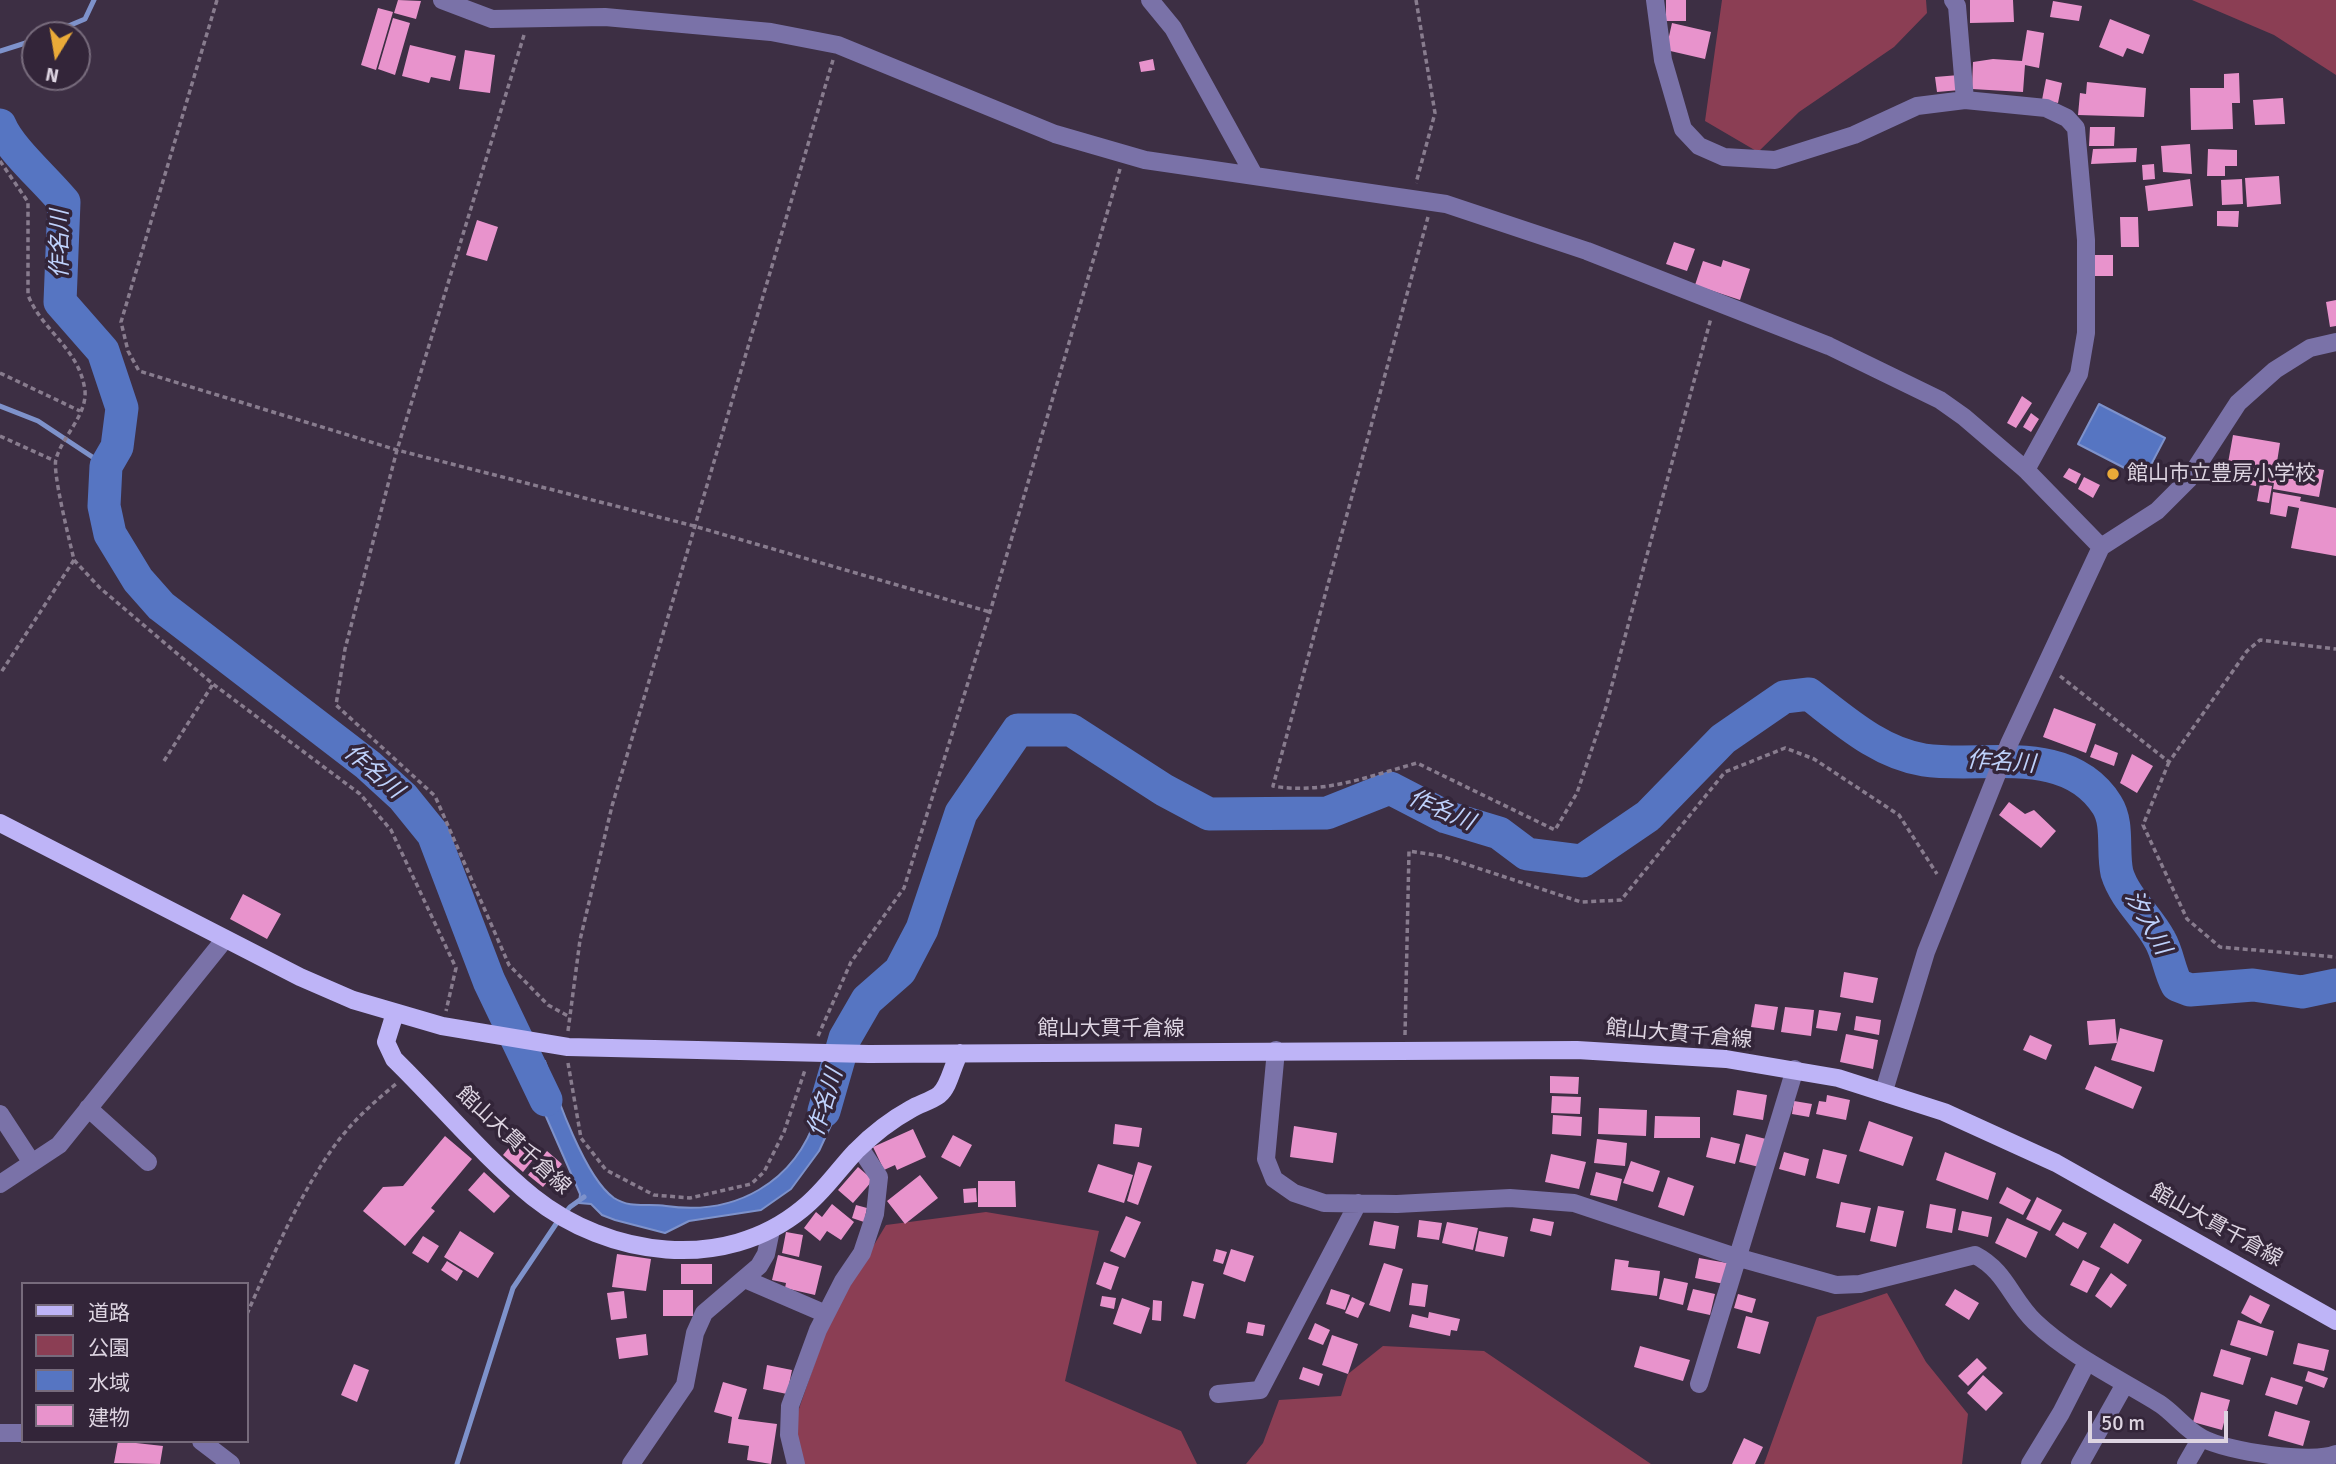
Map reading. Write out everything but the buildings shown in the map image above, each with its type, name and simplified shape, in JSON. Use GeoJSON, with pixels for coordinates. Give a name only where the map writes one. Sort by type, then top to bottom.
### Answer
{"type":"FeatureCollection","features":[{"type":"Feature","properties":{"kind":"main road","name":"館山大貫千倉線"},"geometry":{"type":"LineString","coordinates":[[0,823],[326,988],[395,1013],[492,1036],[560,1045],[869,1054],[1276,1050],[1656,1053],[1795,1069],[1884,1091],[1944,1112],[2056,1163],[2336,1321]]}},
{"type":"Feature","properties":{"kind":"main road","name":"館山大貫千倉線"},"geometry":{"type":"LineString","coordinates":[[395,1013],[386,1042],[394,1059],[532,1196],[562,1217],[623,1241],[681,1252],[724,1247],[771,1230],[808,1204],[860,1148],[888,1124],[940,1094],[960,1053]]}},
{"type":"Feature","properties":{"kind":"street"},"geometry":{"type":"LineString","coordinates":[[442,0],[492,19],[606,17],[771,32],[838,45],[1055,134],[1124,156],[1412,198],[1503,221],[1716,301],[1872,364],[1940,400],[1982,430],[2101,547]]}},
{"type":"Feature","properties":{"kind":"street"},"geometry":{"type":"LineString","coordinates":[[1150,0],[1173,28],[1254,175]]}},
{"type":"Feature","properties":{"kind":"street"},"geometry":{"type":"LineString","coordinates":[[1655,0],[1662,60],[1683,129],[1699,146],[1724,157],[1775,160],[1854,135],[1917,106],[1965,100],[2046,108],[2067,118],[2076,128],[2087,240],[2086,333],[2079,374],[2025,470]]}},
{"type":"Feature","properties":{"kind":"street"},"geometry":{"type":"LineString","coordinates":[[1953,0],[1957,6],[1965,100]]}},
{"type":"Feature","properties":{"kind":"street"},"geometry":{"type":"LineString","coordinates":[[1884,1091],[1926,952],[2009,744],[2101,547],[2157,511],[2188,480],[2238,403],[2266,378],[2310,348],[2336,342]]}},
{"type":"Feature","properties":{"kind":"street"},"geometry":{"type":"LineString","coordinates":[[0,1184],[59,1145],[225,939]]}},
{"type":"Feature","properties":{"kind":"street"},"geometry":{"type":"LineString","coordinates":[[1276,1050],[1266,1159],[1274,1179],[1294,1194],[1324,1203],[1510,1198],[1574,1203],[1736,1257],[1836,1285],[1860,1284],[1975,1255],[1992,1264],[2034,1321],[2087,1362],[2164,1406],[2201,1438],[2245,1454],[2293,1461],[2330,1459],[2336,1454]]}},
{"type":"Feature","properties":{"kind":"street"},"geometry":{"type":"LineString","coordinates":[[1699,1384],[1795,1069]]}},
{"type":"Feature","properties":{"kind":"street"},"geometry":{"type":"LineString","coordinates":[[88,1108],[148,1162]]}},
{"type":"Feature","properties":{"kind":"street"},"geometry":{"type":"LineString","coordinates":[[0,1114],[32,1163]]}},
{"type":"Feature","properties":{"kind":"street"},"geometry":{"type":"LineString","coordinates":[[796,1464],[789,1435],[790,1406],[826,1314],[862,1254],[875,1214],[879,1177],[860,1148]]}},
{"type":"Feature","properties":{"kind":"street"},"geometry":{"type":"LineString","coordinates":[[1218,1394],[1260,1390],[1358,1203]]}},
{"type":"Feature","properties":{"kind":"street"},"geometry":{"type":"LineString","coordinates":[[631,1464],[685,1385],[695,1333],[704,1313],[747,1280],[766,1254],[771,1230]]}},
{"type":"Feature","properties":{"kind":"street"},"geometry":{"type":"LineString","coordinates":[[747,1280],[826,1314]]}},
{"type":"Feature","properties":{"kind":"street"},"geometry":{"type":"LineString","coordinates":[[2030,1464],[2061,1413],[2087,1362]]}},
{"type":"Feature","properties":{"kind":"street"},"geometry":{"type":"LineString","coordinates":[[2080,1464],[2125,1384]]}},
{"type":"Feature","properties":{"kind":"street"},"geometry":{"type":"LineString","coordinates":[[0,1433],[21,1433]]}},
{"type":"Feature","properties":{"kind":"street"},"geometry":{"type":"LineString","coordinates":[[2186,1464],[2201,1438]]}},
{"type":"Feature","properties":{"kind":"street"},"geometry":{"type":"LineString","coordinates":[[204,1443],[231,1464]]}},
{"type":"Feature","properties":{"kind":"path"},"geometry":{"type":"LineString","coordinates":[[217,0],[121,322],[128,351],[139,371],[397,450],[694,526],[990,612]]}},
{"type":"Feature","properties":{"kind":"path"},"geometry":{"type":"LineString","coordinates":[[1412,198],[1435,113],[1416,0]]}},
{"type":"Feature","properties":{"kind":"path"},"geometry":{"type":"LineString","coordinates":[[529,17],[397,450],[345,649],[336,705],[435,796],[509,965],[548,1004],[568,1016]]}},
{"type":"Feature","properties":{"kind":"path"},"geometry":{"type":"LineString","coordinates":[[838,45],[612,806],[580,940],[568,1016],[560,1045],[581,1138],[606,1170],[654,1195],[690,1198],[751,1184],[764,1172],[785,1132],[851,962],[904,888],[990,612],[1124,156]]}},
{"type":"Feature","properties":{"kind":"path"},"geometry":{"type":"LineString","coordinates":[[0,161],[28,202],[28,295],[33,307],[74,355],[85,391],[80,411],[55,461],[74,560],[100,587],[213,684],[360,794],[391,830],[456,968],[442,1026]]}},
{"type":"Feature","properties":{"kind":"path"},"geometry":{"type":"LineString","coordinates":[[1433,202],[1273,786],[1297,791],[1332,786],[1417,763],[1555,830],[1577,793],[1606,707],[1716,301]]}},
{"type":"Feature","properties":{"kind":"path"},"geometry":{"type":"LineString","coordinates":[[0,373],[80,411]]}},
{"type":"Feature","properties":{"kind":"path"},"geometry":{"type":"LineString","coordinates":[[0,436],[55,461]]}},
{"type":"Feature","properties":{"kind":"path"},"geometry":{"type":"LineString","coordinates":[[0,674],[74,560]]}},
{"type":"Feature","properties":{"kind":"path"},"geometry":{"type":"LineString","coordinates":[[2336,649],[2260,640],[2247,651],[2169,762],[2143,825],[2187,919],[2220,947],[2336,957]]}},
{"type":"Feature","properties":{"kind":"path"},"geometry":{"type":"LineString","coordinates":[[2046,664],[2109,718],[2169,762]]}},
{"type":"Feature","properties":{"kind":"path"},"geometry":{"type":"LineString","coordinates":[[164,761],[213,684]]}},
{"type":"Feature","properties":{"kind":"path"},"geometry":{"type":"LineString","coordinates":[[1405,1050],[1409,851],[1441,856],[1581,902],[1621,900],[1725,772],[1785,748],[1814,759],[1899,815],[1950,893]]}},
{"type":"Feature","properties":{"kind":"path"},"geometry":{"type":"LineString","coordinates":[[248,1312],[279,1242],[338,1142],[367,1108],[408,1073]]}},
{"type":"Feature","properties":{"kind":"green space"},"geometry":{"type":"Polygon","coordinates":[[[1722,0],[1926,0],[1927,13],[1894,47],[1799,112],[1758,152],[1705,121],[1722,0]]]}},
{"type":"Feature","properties":{"kind":"green space"},"geometry":{"type":"Polygon","coordinates":[[[2192,0],[2336,0],[2336,75],[2274,35],[2192,0]]]}},
{"type":"Feature","properties":{"kind":"green space"},"geometry":{"type":"Polygon","coordinates":[[[986,1212],[1099,1231],[1065,1381],[1181,1431],[1197,1464],[800,1464],[792,1429],[831,1316],[886,1225],[986,1212]]]}},
{"type":"Feature","properties":{"kind":"green space"},"geometry":{"type":"Polygon","coordinates":[[[1887,1293],[1926,1362],[1968,1414],[1962,1464],[1764,1464],[1817,1317],[1887,1293]]]}},
{"type":"Feature","properties":{"kind":"green space"},"geometry":{"type":"Polygon","coordinates":[[[1383,1346],[1484,1351],[1651,1464],[1246,1464],[1263,1443],[1279,1400],[1341,1396],[1348,1374],[1383,1346]]]}},
{"type":"Feature","properties":{"kind":"water"},"geometry":{"type":"Polygon","coordinates":[[[2099,404],[2165,438],[2144,478],[2078,444],[2099,404]]]}},
{"type":"Feature","properties":{"kind":"water"},"geometry":{"type":"Polygon","coordinates":[[[513,1057],[545,1061],[582,1155],[603,1188],[614,1198],[633,1205],[691,1208],[716,1206],[738,1200],[759,1190],[778,1176],[794,1159],[807,1139],[819,1109],[828,1068],[848,1069],[832,1123],[819,1151],[791,1189],[761,1210],[689,1221],[665,1233],[615,1220],[602,1215],[591,1204],[579,1203],[580,1194],[537,1096],[527,1089],[513,1057]]]}},
{"type":"Feature","properties":{"kind":"waterway","name":"作名川"},"geometry":{"type":"LineString","coordinates":[[80,21],[85,19],[94,0]]}},
{"type":"Feature","properties":{"kind":"waterway","name":"作名川"},"geometry":{"type":"LineString","coordinates":[[0,51],[21,44]]}},
{"type":"Feature","properties":{"kind":"waterway","name":"作名川"},"geometry":{"type":"LineString","coordinates":[[0,125],[19,154],[64,202],[60,302],[103,351],[122,408],[117,447],[106,466],[104,506],[110,534],[138,580],[161,606],[368,765],[403,797],[433,834],[489,981],[546,1100]]}},
{"type":"Feature","properties":{"kind":"waterway"},"geometry":{"type":"LineString","coordinates":[[0,406],[38,421],[106,466]]}},
{"type":"Feature","properties":{"kind":"waterway","name":"作名川"},"geometry":{"type":"LineString","coordinates":[[824,1111],[845,1038],[867,1000],[900,971],[922,929],[961,813],[1018,730],[1071,730],[1164,790],[1209,814],[1327,813],[1390,788],[1446,817],[1499,833],[1527,854],[1582,861],[1648,816],[1723,739],[1784,697],[1809,694],[1862,734],[1908,756],[1947,762],[2023,762],[2047,765],[2070,773],[2090,785],[2111,812],[2117,873],[2131,900],[2160,940],[2177,985],[2190,990],[2253,985],[2302,992],[2336,985]]}},
{"type":"Feature","properties":{"kind":"waterway"},"geometry":{"type":"LineString","coordinates":[[457,1464],[513,1288],[556,1224],[570,1207],[584,1197]]}},
{"type":"Feature","properties":{"kind":"place","name":"館山市立豊房小学校"},"geometry":{"type":"Point","coordinates":[2113,474]}},
{"type":"Feature","properties":{"kind":"water label","name":"汐入川"},"geometry":{"type":"Point","coordinates":[2147,923]}}]}
